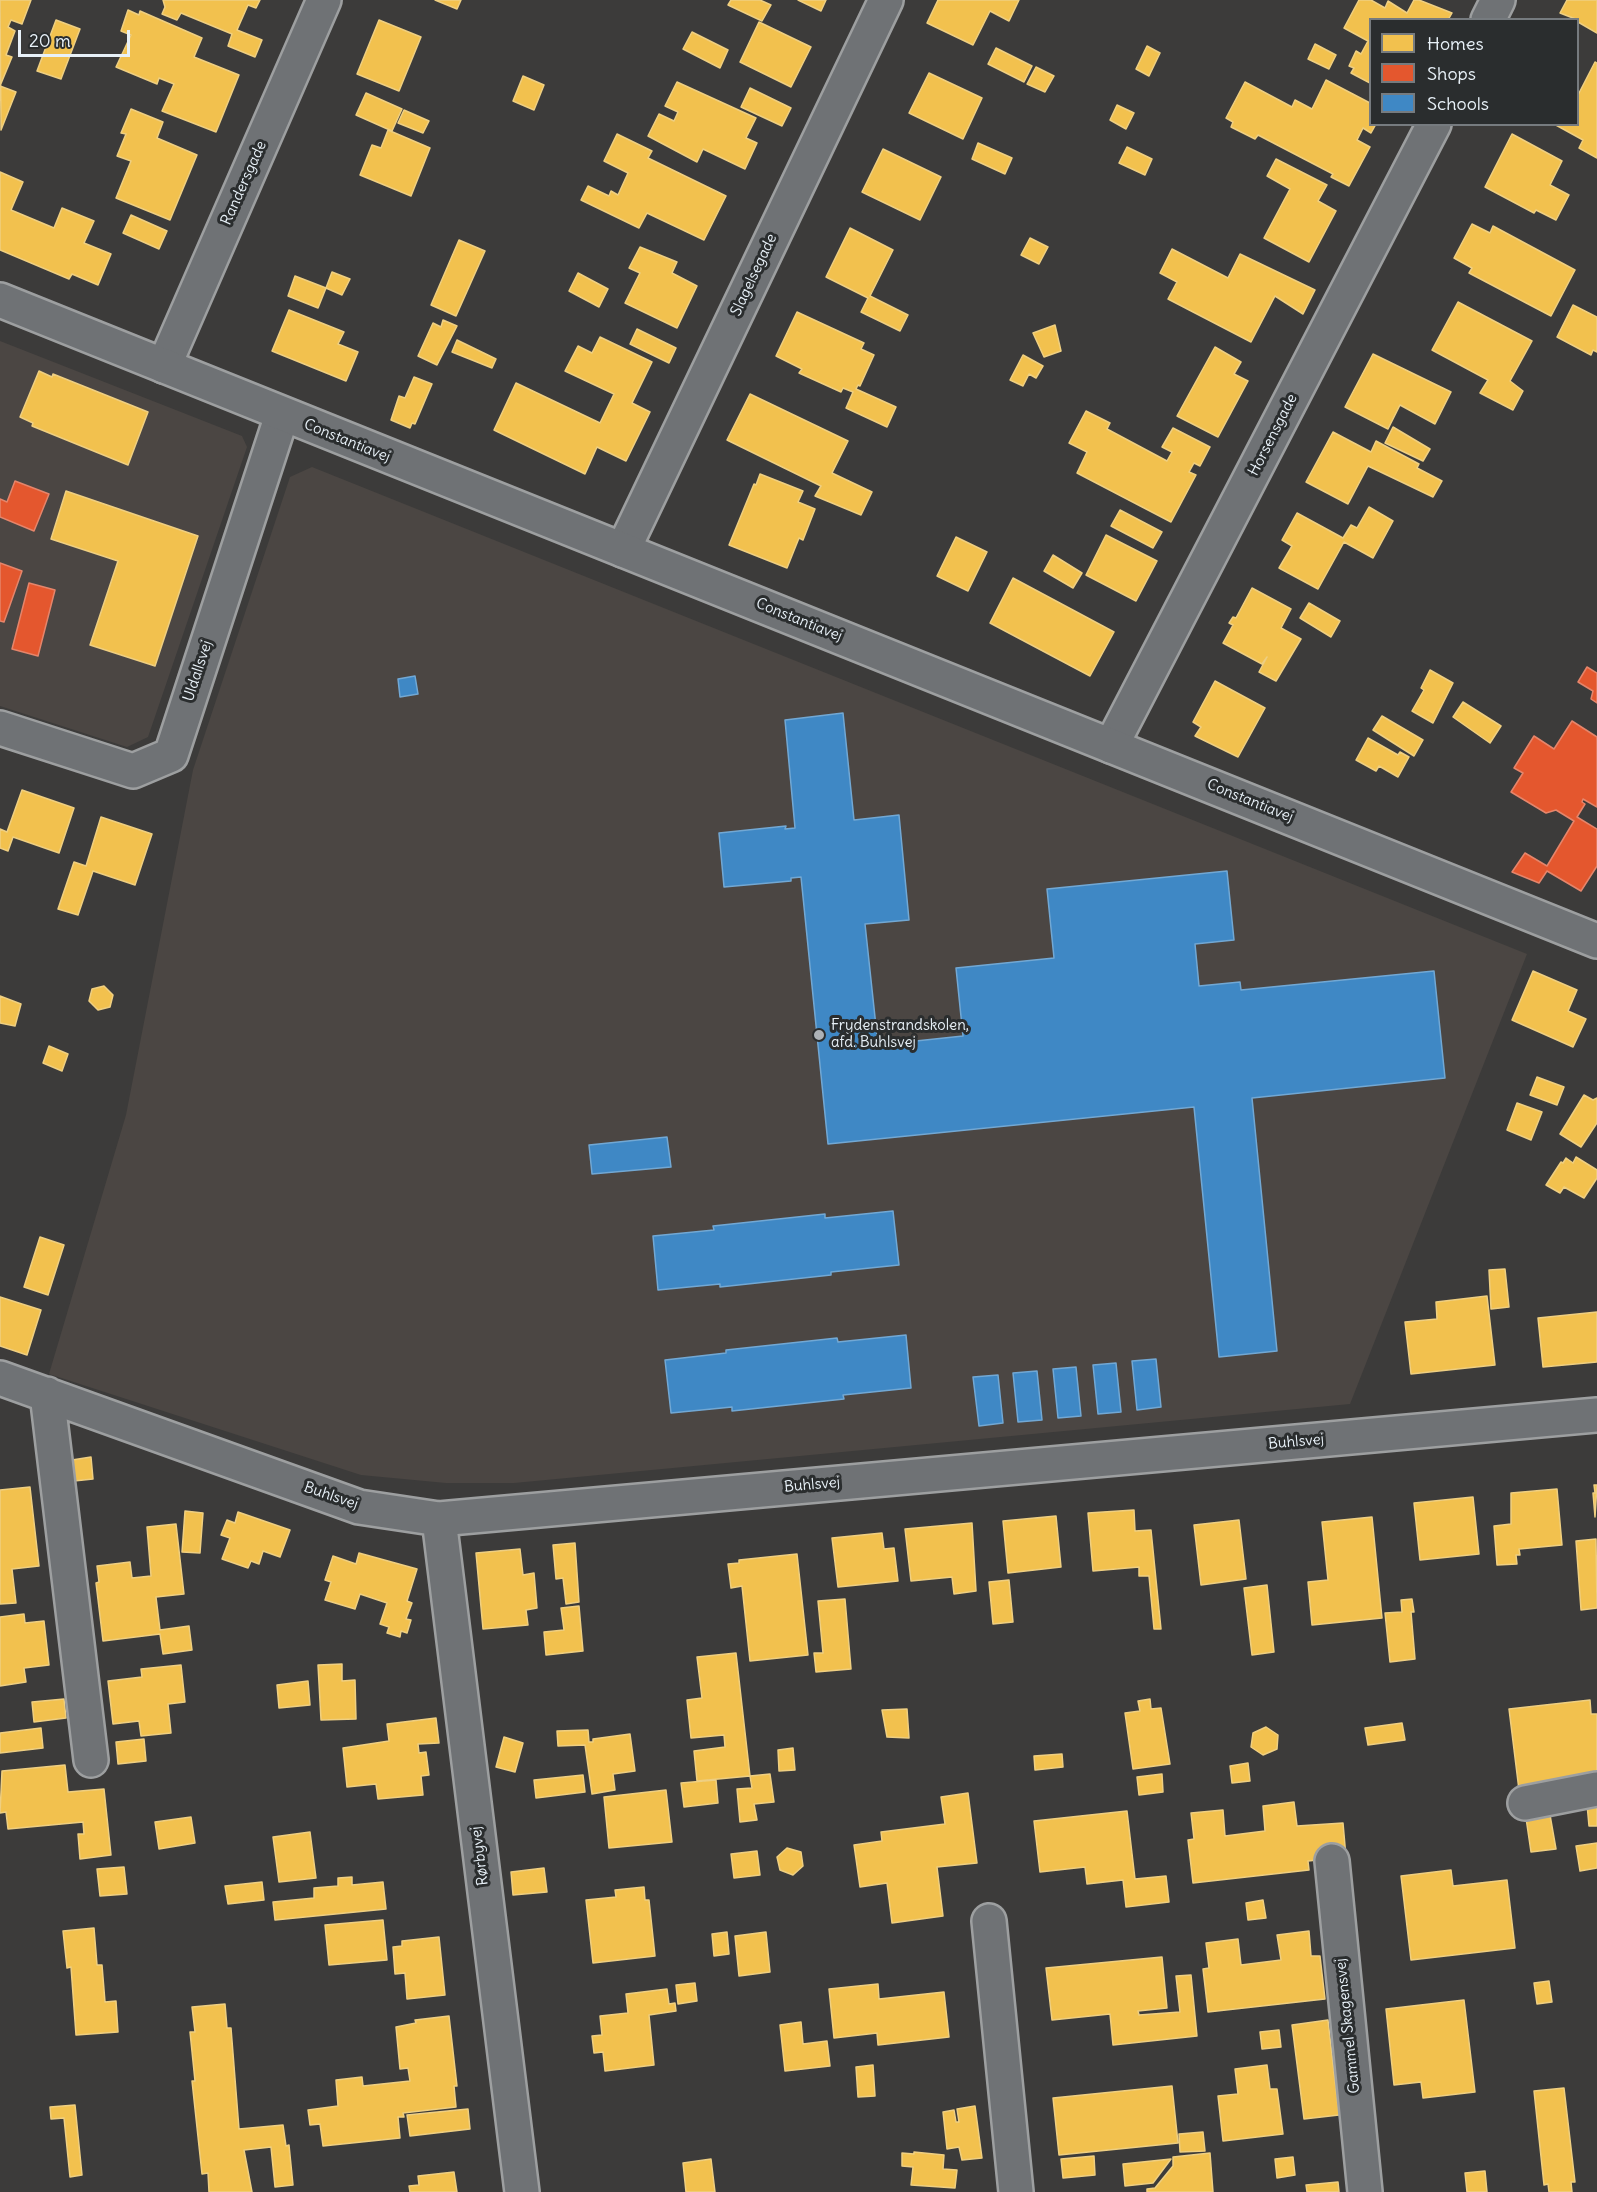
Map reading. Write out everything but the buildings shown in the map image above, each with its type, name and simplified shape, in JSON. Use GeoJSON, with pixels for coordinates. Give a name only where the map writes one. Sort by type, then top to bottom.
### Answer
{"type":"FeatureCollection","features":[{"type":"Feature","properties":{"kind":"street","name":"Randersgade"},"geometry":{"type":"LineString","coordinates":[[164,366],[324,0]]}},
{"type":"Feature","properties":{"kind":"street","name":"Slagelsegade"},"geometry":{"type":"LineString","coordinates":[[623,550],[886,0]]}},
{"type":"Feature","properties":{"kind":"street"},"geometry":{"type":"LineString","coordinates":[[1489,18],[1498,0]]}},
{"type":"Feature","properties":{"kind":"street","name":"Horsensgade"},"geometry":{"type":"LineString","coordinates":[[1111,746],[1433,126]]}},
{"type":"Feature","properties":{"kind":"street","name":"Constantiavej"},"geometry":{"type":"LineString","coordinates":[[0,300],[1597,941]]}},
{"type":"Feature","properties":{"kind":"street","name":"Uldallsvej"},"geometry":{"type":"LineString","coordinates":[[0,728],[133,771],[171,755],[282,415]]}},
{"type":"Feature","properties":{"kind":"street","name":"Buhlsvej"},"geometry":{"type":"LineString","coordinates":[[0,1378],[359,1507],[439,1519],[1597,1415]]}},
{"type":"Feature","properties":{"kind":"street"},"geometry":{"type":"LineString","coordinates":[[46,1394],[91,1760]]}},
{"type":"Feature","properties":{"kind":"street","name":"Rørbyvej"},"geometry":{"type":"LineString","coordinates":[[439,1519],[522,2192]]}},
{"type":"Feature","properties":{"kind":"street"},"geometry":{"type":"LineString","coordinates":[[1525,1803],[1597,1789]]}},
{"type":"Feature","properties":{"kind":"street","name":"Gammel Skagensvej"},"geometry":{"type":"LineString","coordinates":[[1332,1861],[1365,2192]]}},
{"type":"Feature","properties":{"kind":"street"},"geometry":{"type":"LineString","coordinates":[[989,1922],[1016,2192]]}},
{"type":"Feature","properties":{"kind":"shaded area"},"geometry":{"type":"Polygon","coordinates":[[[0,341],[242,436],[247,447],[148,737],[127,747],[0,706],[0,341]]]}},
{"type":"Feature","properties":{"kind":"shaded area","name":"Frydenstrandskolen, afd. Buhlsvej"},"geometry":{"type":"Polygon","coordinates":[[[312,467],[1527,954],[1350,1404],[514,1483],[446,1483],[361,1475],[49,1374],[126,1115],[193,770],[290,477],[312,467]]]}},
{"type":"Feature","properties":{"kind":"place","name":"Frydenstrandskolen, afd. Buhlsvej"},"geometry":{"type":"Point","coordinates":[819,1035]}}]}
